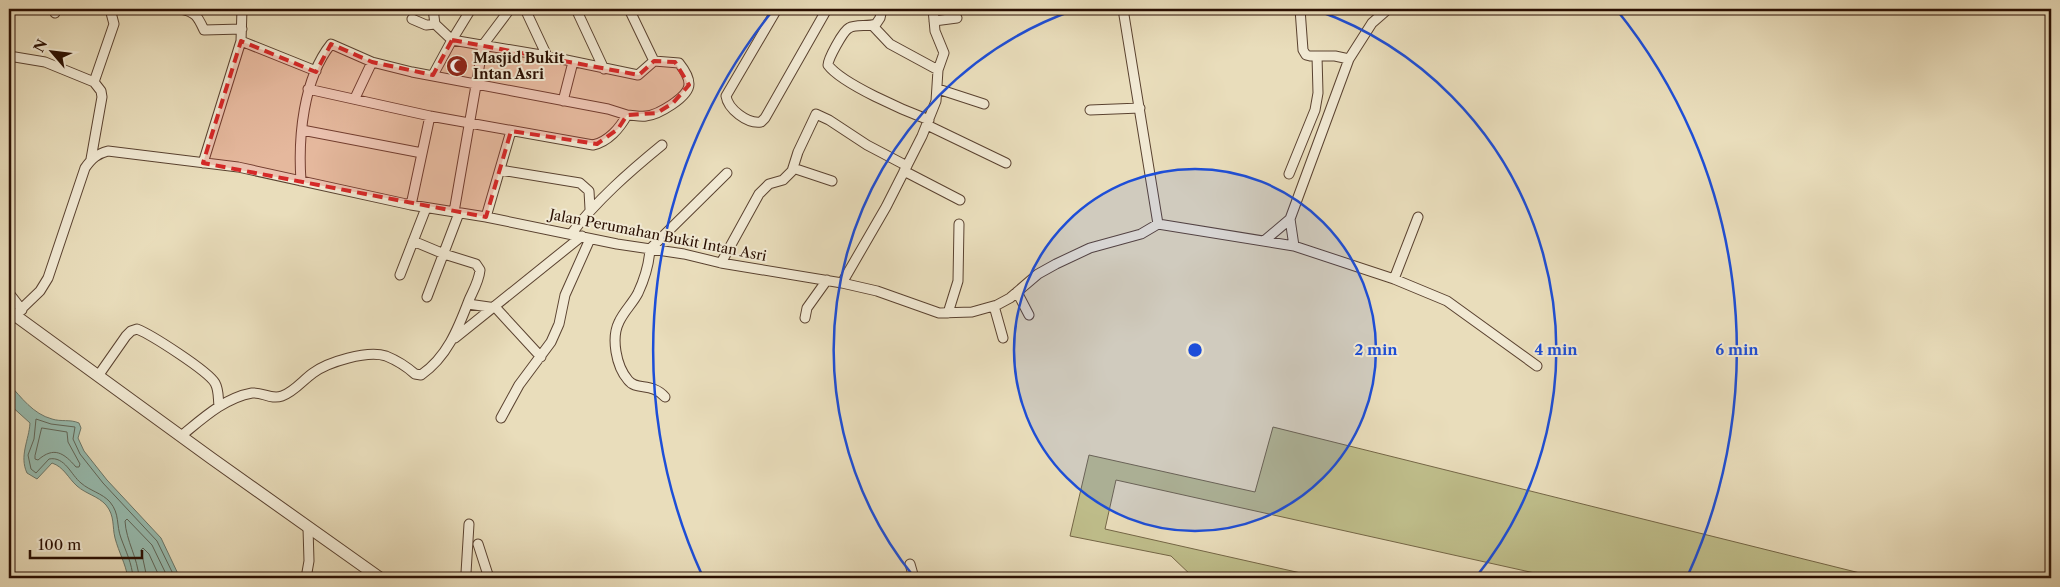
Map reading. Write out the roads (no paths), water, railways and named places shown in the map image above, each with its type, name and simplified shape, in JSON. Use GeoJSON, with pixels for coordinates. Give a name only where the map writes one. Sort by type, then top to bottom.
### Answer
{"type":"FeatureCollection","features":[{"type":"Feature","properties":{"kind":"street"},"geometry":{"type":"LineString","coordinates":[[94,82],[114,24],[110,9]]}},
{"type":"Feature","properties":{"kind":"street"},"geometry":{"type":"LineString","coordinates":[[182,9],[198,15],[204,30],[242,29]]}},
{"type":"Feature","properties":{"kind":"street"},"geometry":{"type":"LineString","coordinates":[[203,163],[241,41],[242,9]]}},
{"type":"Feature","properties":{"kind":"street"},"geometry":{"type":"LineString","coordinates":[[301,181],[302,130],[308,89],[331,44],[372,62],[412,72],[608,109],[627,115],[642,116],[657,113],[674,103],[688,89],[689,82],[679,63],[654,61],[638,75],[547,56],[452,40],[435,24],[433,9]]}},
{"type":"Feature","properties":{"kind":"street"},"geometry":{"type":"LineString","coordinates":[[432,75],[471,9]]}},
{"type":"Feature","properties":{"kind":"street"},"geometry":{"type":"LineString","coordinates":[[427,297],[444,254],[457,212],[483,45],[510,9]]}},
{"type":"Feature","properties":{"kind":"street"},"geometry":{"type":"LineString","coordinates":[[524,9],[547,56]]}},
{"type":"Feature","properties":{"kind":"street"},"geometry":{"type":"LineString","coordinates":[[576,9],[604,69]]}},
{"type":"Feature","properties":{"kind":"street"},"geometry":{"type":"LineString","coordinates":[[629,9],[654,61]]}},
{"type":"Feature","properties":{"kind":"street"},"geometry":{"type":"LineString","coordinates":[[777,9],[726,96],[728,103],[740,115],[752,122],[759,123],[763,121],[827,9]]}},
{"type":"Feature","properties":{"kind":"street"},"geometry":{"type":"LineString","coordinates":[[882,9],[879,20],[873,26],[852,27],[846,30],[829,58],[828,66],[846,81],[1006,163]]}},
{"type":"Feature","properties":{"kind":"street"},"geometry":{"type":"LineString","coordinates":[[842,283],[928,123],[938,89],[938,70],[944,51],[935,31],[933,9]]}},
{"type":"Feature","properties":{"kind":"street"},"geometry":{"type":"LineString","coordinates":[[1123,9],[1158,224],[1294,246],[1394,279],[1447,301],[1537,366]]}},
{"type":"Feature","properties":{"kind":"street"},"geometry":{"type":"LineString","coordinates":[[1300,9],[1303,50],[1308,56],[1335,56],[1349,59]]}},
{"type":"Feature","properties":{"kind":"street"},"geometry":{"type":"LineString","coordinates":[[1294,246],[1290,220],[1349,59],[1372,23],[1388,9]]}},
{"type":"Feature","properties":{"kind":"street"},"geometry":{"type":"LineString","coordinates":[[934,21],[957,18]]}},
{"type":"Feature","properties":{"kind":"street"},"geometry":{"type":"LineString","coordinates":[[412,19],[426,25],[435,24]]}},
{"type":"Feature","properties":{"kind":"street"},"geometry":{"type":"LineString","coordinates":[[873,26],[894,46],[938,70]]}},
{"type":"Feature","properties":{"kind":"street"},"geometry":{"type":"LineString","coordinates":[[241,41],[316,71]]}},
{"type":"Feature","properties":{"kind":"street"},"geometry":{"type":"LineString","coordinates":[[9,56],[45,62],[94,82],[101,91],[102,97],[91,159],[82,177],[48,278],[40,292],[15,312]]}},
{"type":"Feature","properties":{"kind":"street"},"geometry":{"type":"LineString","coordinates":[[1289,174],[1310,125],[1318,93],[1317,56]]}},
{"type":"Feature","properties":{"kind":"street"},"geometry":{"type":"LineString","coordinates":[[355,98],[372,62]]}},
{"type":"Feature","properties":{"kind":"street"},"geometry":{"type":"LineString","coordinates":[[563,101],[573,62]]}},
{"type":"Feature","properties":{"kind":"street"},"geometry":{"type":"LineString","coordinates":[[308,89],[470,124],[593,145],[607,138],[622,124],[627,115]]}},
{"type":"Feature","properties":{"kind":"street"},"geometry":{"type":"LineString","coordinates":[[938,89],[984,104]]}},
{"type":"Feature","properties":{"kind":"street"},"geometry":{"type":"LineString","coordinates":[[1090,110],[1140,108]]}},
{"type":"Feature","properties":{"kind":"street"},"geometry":{"type":"LineString","coordinates":[[721,262],[763,190],[768,184],[787,177],[793,168],[798,152],[816,114],[830,120],[867,145],[960,200]]}},
{"type":"Feature","properties":{"kind":"street"},"geometry":{"type":"LineString","coordinates":[[411,205],[430,116]]}},
{"type":"Feature","properties":{"kind":"street"},"geometry":{"type":"LineString","coordinates":[[1310,125],[1322,129]]}},
{"type":"Feature","properties":{"kind":"street"},"geometry":{"type":"LineString","coordinates":[[302,130],[422,153]]}},
{"type":"Feature","properties":{"kind":"street"},"geometry":{"type":"LineString","coordinates":[[486,217],[511,131]]}},
{"type":"Feature","properties":{"kind":"street"},"geometry":{"type":"LineString","coordinates":[[571,234],[590,210],[630,171],[662,146]]}},
{"type":"Feature","properties":{"kind":"street","name":"Jalan Perumahan Bukit Intan Asri"},"geometry":{"type":"LineString","coordinates":[[91,159],[100,153],[108,151],[238,167],[426,208],[486,217],[586,238],[842,283],[890,295],[934,312],[948,313],[972,312],[994,306],[1010,298],[1038,274],[1056,264],[1090,248],[1141,234],[1158,224]]}},
{"type":"Feature","properties":{"kind":"street"},"geometry":{"type":"LineString","coordinates":[[793,168],[832,181]]}},
{"type":"Feature","properties":{"kind":"street"},"geometry":{"type":"LineString","coordinates":[[500,170],[580,183],[589,191],[590,210]]}},
{"type":"Feature","properties":{"kind":"street"},"geometry":{"type":"LineString","coordinates":[[665,397],[654,388],[638,386],[629,382],[619,363],[615,338],[619,322],[637,294],[646,273],[650,249],[727,173]]}},
{"type":"Feature","properties":{"kind":"street"},"geometry":{"type":"LineString","coordinates":[[400,274],[426,208]]}},
{"type":"Feature","properties":{"kind":"street"},"geometry":{"type":"LineString","coordinates":[[1394,279],[1418,217]]}},
{"type":"Feature","properties":{"kind":"street"},"geometry":{"type":"LineString","coordinates":[[1264,242],[1290,220]]}},
{"type":"Feature","properties":{"kind":"street"},"geometry":{"type":"LineString","coordinates":[[948,313],[958,281],[959,224]]}},
{"type":"Feature","properties":{"kind":"street"},"geometry":{"type":"LineString","coordinates":[[451,341],[491,307],[586,238]]}},
{"type":"Feature","properties":{"kind":"street"},"geometry":{"type":"LineString","coordinates":[[501,418],[519,385],[555,335],[565,295],[586,238]]}},
{"type":"Feature","properties":{"kind":"street"},"geometry":{"type":"LineString","coordinates":[[181,436],[219,406],[245,394],[257,392],[273,397],[283,396],[314,372],[335,361],[372,355],[385,356],[421,375],[441,357],[451,341],[479,277],[479,268],[476,264],[444,254],[413,241]]}},
{"type":"Feature","properties":{"kind":"street"},"geometry":{"type":"LineString","coordinates":[[805,318],[807,308],[827,280]]}},
{"type":"Feature","properties":{"kind":"street"},"geometry":{"type":"LineString","coordinates":[[1017,292],[1029,316]]}},
{"type":"Feature","properties":{"kind":"street"},"geometry":{"type":"LineString","coordinates":[[9,293],[15,312],[98,376],[380,578]]}},
{"type":"Feature","properties":{"kind":"street"},"geometry":{"type":"LineString","coordinates":[[468,304],[491,307],[498,310],[541,357]]}},
{"type":"Feature","properties":{"kind":"street"},"geometry":{"type":"LineString","coordinates":[[994,306],[1002,338]]}},
{"type":"Feature","properties":{"kind":"street"},"geometry":{"type":"LineString","coordinates":[[98,376],[126,336],[131,331],[137,329],[153,337],[210,377],[218,392],[219,406]]}},
{"type":"Feature","properties":{"kind":"street"},"geometry":{"type":"LineString","coordinates":[[468,578],[466,573],[469,524]]}},
{"type":"Feature","properties":{"kind":"street"},"geometry":{"type":"LineString","coordinates":[[306,578],[310,561],[308,528]]}},
{"type":"Feature","properties":{"kind":"street"},"geometry":{"type":"LineString","coordinates":[[478,544],[489,578]]}},
{"type":"Feature","properties":{"kind":"street"},"geometry":{"type":"LineString","coordinates":[[910,564],[914,578]]}},
{"type":"Feature","properties":{"kind":"water"},"geometry":{"type":"Polygon","coordinates":[[[9,384],[28,404],[45,417],[79,423],[81,428],[78,438],[84,451],[107,480],[161,538],[180,578],[128,578],[115,538],[112,517],[106,505],[81,489],[63,470],[52,463],[37,479],[27,473],[24,454],[30,423],[9,404],[9,384]]]}},
{"type":"Feature","properties":{"kind":"place","name":"Masjid Bukit Intan Asri"},"geometry":{"type":"Point","coordinates":[457,66]}}]}
